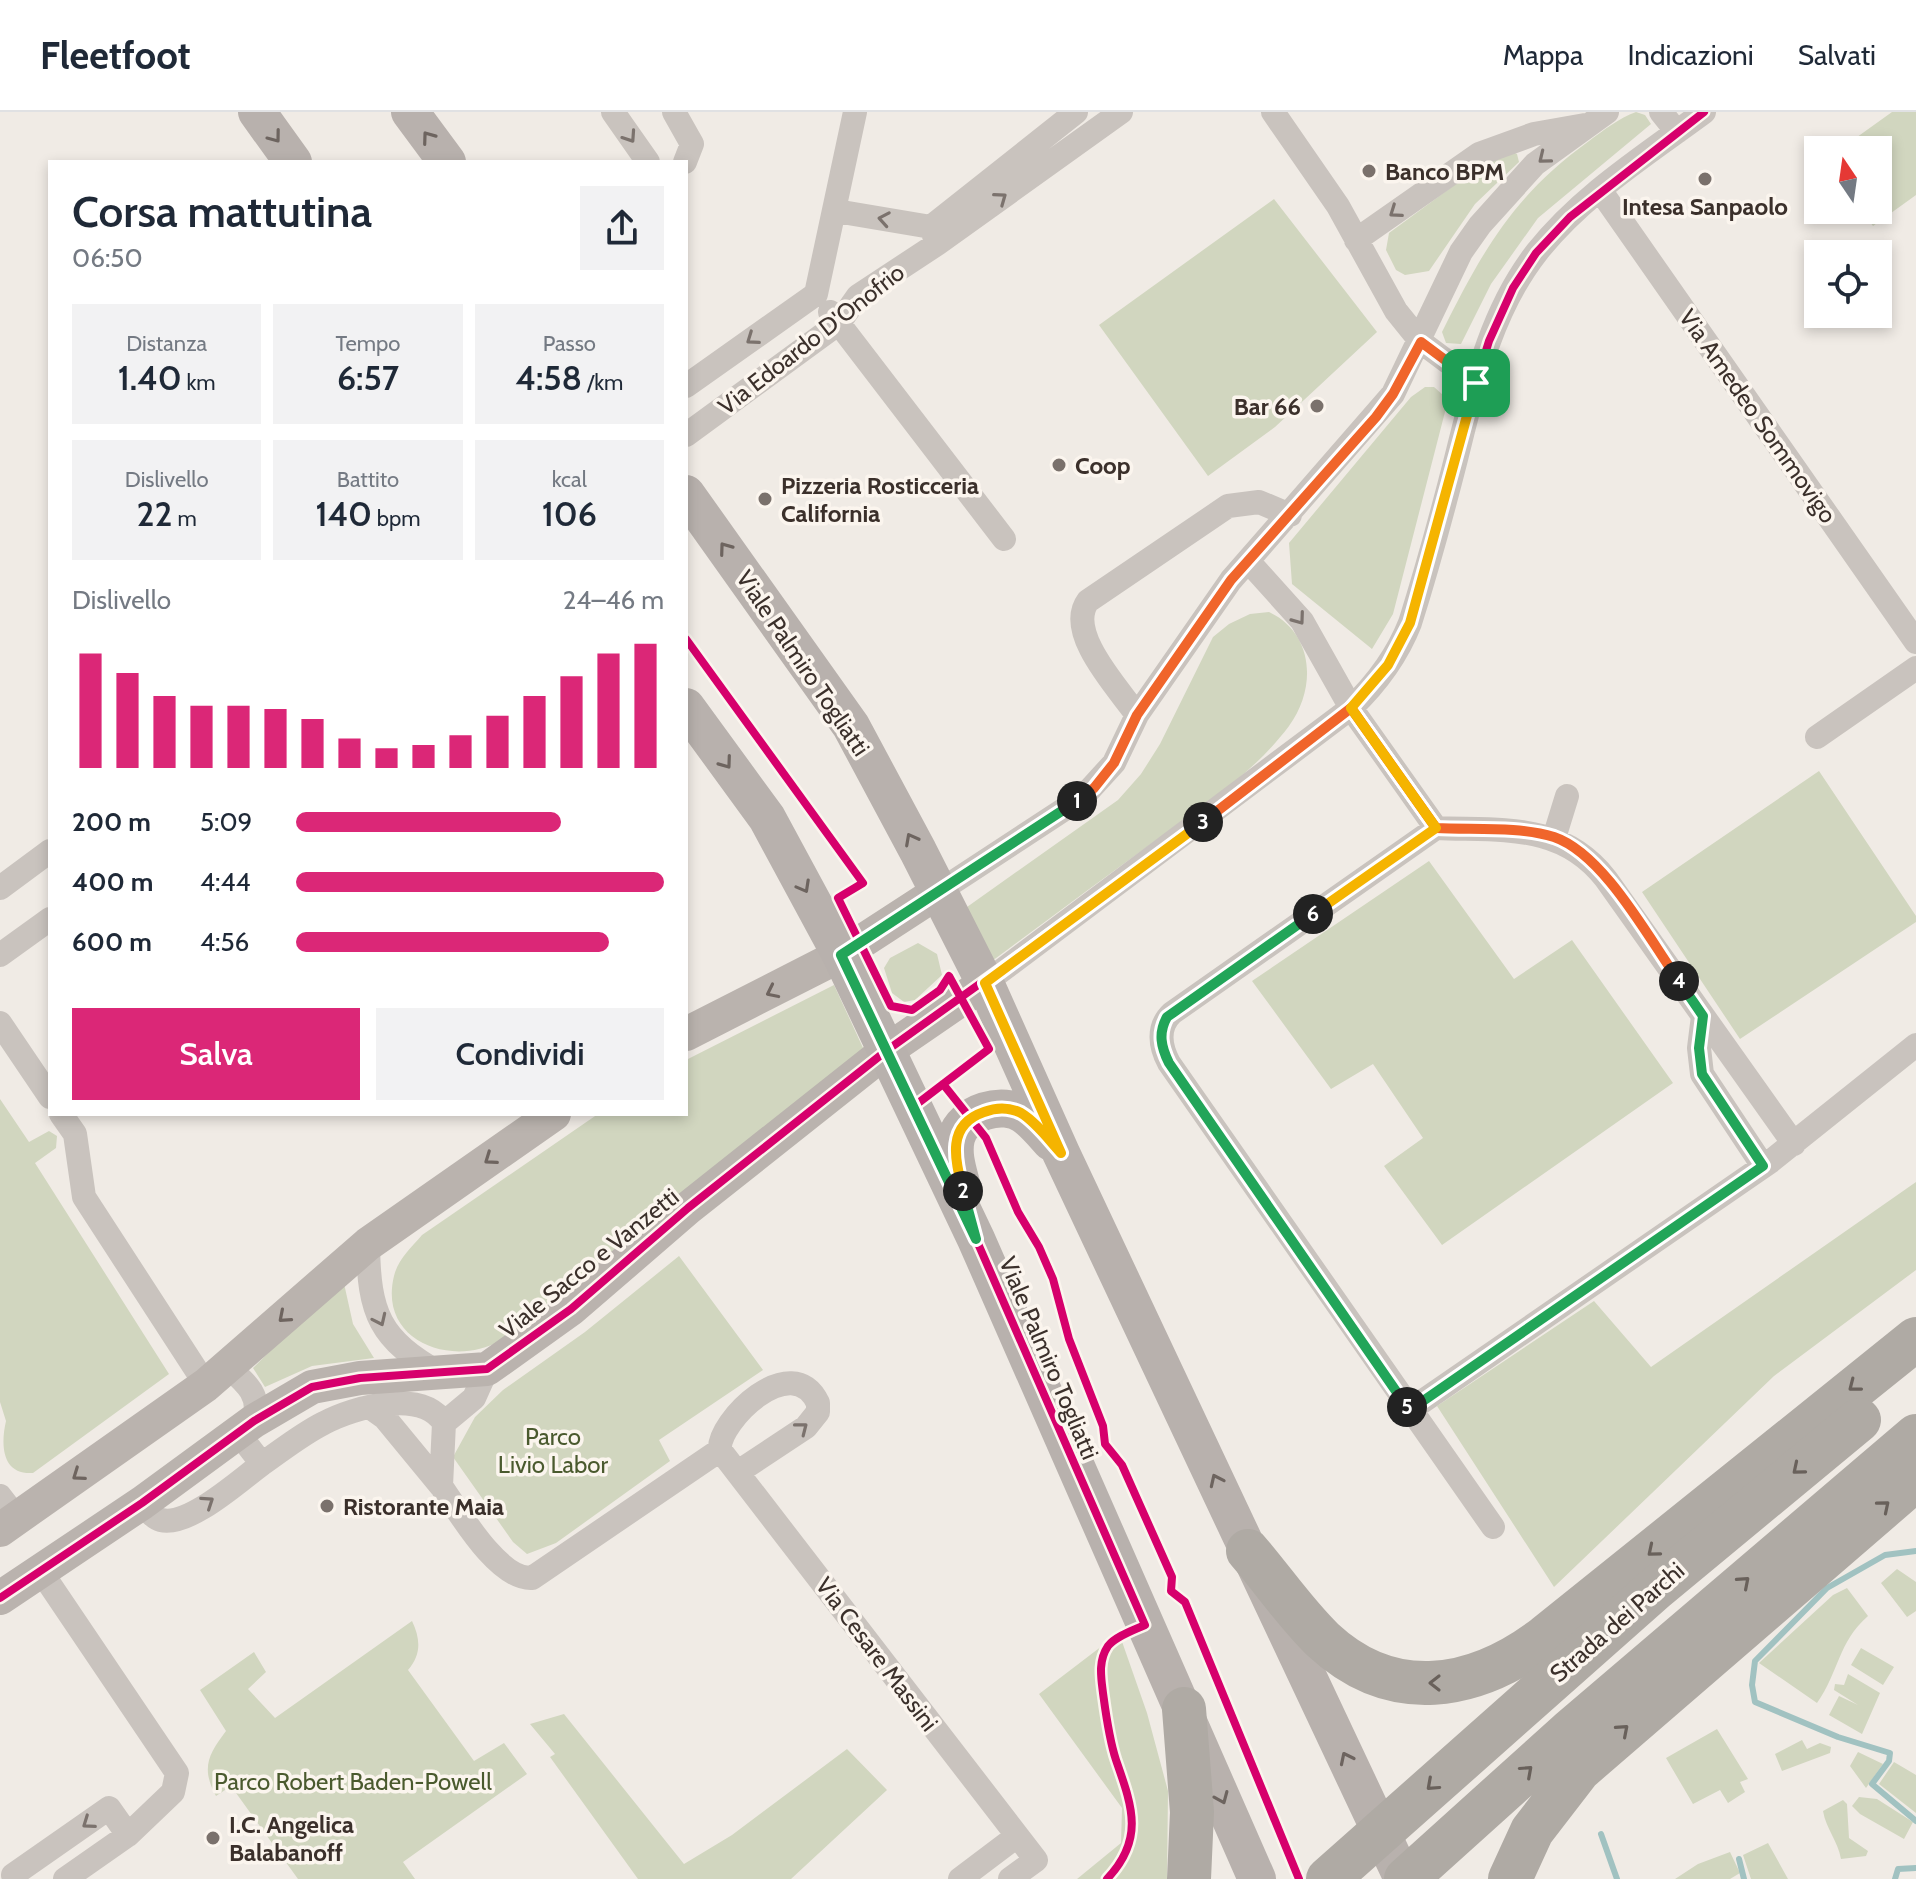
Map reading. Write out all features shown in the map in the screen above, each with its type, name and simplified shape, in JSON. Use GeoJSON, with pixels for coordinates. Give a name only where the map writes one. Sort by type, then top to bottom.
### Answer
{"type":"FeatureCollection","features":[{"type":"Feature","properties":{"kind":"highway"},"geometry":{"type":"LineString","coordinates":[[1248,1551],[1323,1639],[1359,1665],[1414,1682],[1448,1683],[1477,1677],[1512,1660],[1545,1637],[1916,1339]]}},
{"type":"Feature","properties":{"kind":"highway","name":"Strada dei Parchi"},"geometry":{"type":"LineString","coordinates":[[1328,1879],[1655,1589],[1859,1420],[1916,1377]]}},
{"type":"Feature","properties":{"kind":"highway"},"geometry":{"type":"LineString","coordinates":[[1405,1879],[1569,1732],[1908,1457]]}},
{"type":"Feature","properties":{"kind":"highway"},"geometry":{"type":"LineString","coordinates":[[1510,1879],[1532,1831],[1579,1770],[1908,1457]]}},
{"type":"Feature","properties":{"kind":"highway"},"geometry":{"type":"LineString","coordinates":[[1184,1709],[1192,1812],[1189,1879]]}},
{"type":"Feature","properties":{"kind":"main road"},"geometry":{"type":"LineString","coordinates":[[257,112],[292,160]]}},
{"type":"Feature","properties":{"kind":"main road"},"geometry":{"type":"LineString","coordinates":[[410,112],[446,160]]}},
{"type":"Feature","properties":{"kind":"main road","name":"Viale Palmiro Togliatti"},"geometry":{"type":"LineString","coordinates":[[688,497],[851,726],[938,892],[985,983],[1061,1153],[1405,1879]]}},
{"type":"Feature","properties":{"kind":"main road","name":"Viale Palmiro Togliatti"},"geometry":{"type":"LineString","coordinates":[[688,710],[767,818],[841,955],[976,1239],[1257,1879]]}},
{"type":"Feature","properties":{"kind":"main road"},"geometry":{"type":"LineString","coordinates":[[976,1239],[956,1161],[956,1141],[965,1122],[996,1109],[1016,1111],[1061,1153]]}},
{"type":"Feature","properties":{"kind":"street"},"geometry":{"type":"LineString","coordinates":[[613,112],[647,160]]}},
{"type":"Feature","properties":{"kind":"street"},"geometry":{"type":"LineString","coordinates":[[674,112],[692,144],[686,160]]}},
{"type":"Feature","properties":{"kind":"street","name":"Via Edoardo D'Onofrio"},"geometry":{"type":"LineString","coordinates":[[688,385],[816,294],[855,112]]}},
{"type":"Feature","properties":{"kind":"street","name":"Via Edoardo D'Onofrio"},"geometry":{"type":"LineString","coordinates":[[688,434],[839,323],[858,296],[934,235],[1076,112]]}},
{"type":"Feature","properties":{"kind":"street","name":"Via Edoardo D'Onofrio"},"geometry":{"type":"LineString","coordinates":[[934,235],[1121,112]]}},
{"type":"Feature","properties":{"kind":"street"},"geometry":{"type":"LineString","coordinates":[[1273,112],[1332,197],[1388,301],[1421,342],[1476,383]]}},
{"type":"Feature","properties":{"kind":"street"},"geometry":{"type":"LineString","coordinates":[[1661,112],[1677,132]]}},
{"type":"Feature","properties":{"kind":"street"},"geometry":{"type":"LineString","coordinates":[[985,983],[1351,708],[1388,665],[1410,623],[1476,383],[1501,313],[1525,270],[1562,224],[1600,190],[1704,112]]}},
{"type":"Feature","properties":{"kind":"street"},"geometry":{"type":"LineString","coordinates":[[1356,240],[1479,154],[1534,134],[1599,118]]}},
{"type":"Feature","properties":{"kind":"street"},"geometry":{"type":"LineString","coordinates":[[688,1033],[841,955],[1094,788],[1114,763],[1137,715],[1248,561],[1385,405],[1421,342],[1447,282],[1480,225],[1526,173],[1599,118]]}},
{"type":"Feature","properties":{"kind":"street","name":"Via Amedeo Sommovigo"},"geometry":{"type":"LineString","coordinates":[[1600,190],[1916,642]]}},
{"type":"Feature","properties":{"kind":"street"},"geometry":{"type":"LineString","coordinates":[[836,211],[934,235]]}},
{"type":"Feature","properties":{"kind":"street"},"geometry":{"type":"LineString","coordinates":[[816,294],[1004,539]]}},
{"type":"Feature","properties":{"kind":"street"},"geometry":{"type":"LineString","coordinates":[[1137,715],[1082,632],[1080,616],[1088,601],[1228,506],[1259,502],[1290,515]]}},
{"type":"Feature","properties":{"kind":"street"},"geometry":{"type":"LineString","coordinates":[[1248,561],[1302,621],[1351,708],[1436,828]]}},
{"type":"Feature","properties":{"kind":"street"},"geometry":{"type":"LineString","coordinates":[[1817,737],[1916,668]]}},
{"type":"Feature","properties":{"kind":"street"},"geometry":{"type":"LineString","coordinates":[[1554,838],[1567,796]]}},
{"type":"Feature","properties":{"kind":"street"},"geometry":{"type":"LineString","coordinates":[[1493,1527],[1169,1063],[1161,1035],[1165,1021],[1172,1013],[1436,828],[1554,838],[1576,849],[1600,871],[1794,1144]]}},
{"type":"Feature","properties":{"kind":"street"},"geometry":{"type":"LineString","coordinates":[[0,888],[48,852]]}},
{"type":"Feature","properties":{"kind":"street"},"geometry":{"type":"LineString","coordinates":[[0,955],[48,920]]}},
{"type":"Feature","properties":{"kind":"street","name":"Viale Sacco e Vanzetti"},"geometry":{"type":"LineString","coordinates":[[0,1598],[142,1503],[246,1427],[319,1385],[382,1376],[487,1369],[571,1309],[688,1208],[886,1051],[985,983]]}},
{"type":"Feature","properties":{"kind":"street"},"geometry":{"type":"LineString","coordinates":[[1703,1016],[1699,1048],[1702,1074],[1763,1166]]}},
{"type":"Feature","properties":{"kind":"street"},"geometry":{"type":"LineString","coordinates":[[0,1023],[48,1094]]}},
{"type":"Feature","properties":{"kind":"street"},"geometry":{"type":"LineString","coordinates":[[1410,1410],[1794,1144],[1916,1045]]}},
{"type":"Feature","properties":{"kind":"street"},"geometry":{"type":"LineString","coordinates":[[62,1116],[75,1134],[84,1197],[216,1375],[254,1395],[257,1411],[246,1427],[262,1464]]}},
{"type":"Feature","properties":{"kind":"street"},"geometry":{"type":"LineString","coordinates":[[6,1514],[216,1375],[368,1244],[551,1116]]}},
{"type":"Feature","properties":{"kind":"street"},"geometry":{"type":"LineString","coordinates":[[368,1244],[377,1317],[396,1345],[441,1374]]}},
{"type":"Feature","properties":{"kind":"street"},"geometry":{"type":"LineString","coordinates":[[405,1444],[443,1428],[474,1398],[487,1369]]}},
{"type":"Feature","properties":{"kind":"street"},"geometry":{"type":"LineString","coordinates":[[371,1408],[385,1418],[498,1562],[515,1576],[532,1578],[720,1450],[719,1440],[726,1427],[766,1391],[790,1381],[798,1382],[814,1393],[818,1412],[813,1420],[738,1472]]}},
{"type":"Feature","properties":{"kind":"street"},"geometry":{"type":"LineString","coordinates":[[142,1503],[157,1519],[173,1520],[189,1515],[324,1422],[371,1408],[418,1405],[435,1412],[443,1428],[441,1486]]}},
{"type":"Feature","properties":{"kind":"street","name":"Via Cesare Massini"},"geometry":{"type":"LineString","coordinates":[[720,1450],[1036,1860],[1010,1879]]}},
{"type":"Feature","properties":{"kind":"street"},"geometry":{"type":"LineString","coordinates":[[40,1570],[177,1773],[173,1792],[128,1835],[65,1879]]}},
{"type":"Feature","properties":{"kind":"street"},"geometry":{"type":"LineString","coordinates":[[10,1875],[109,1808],[128,1835]]}},
{"type":"Feature","properties":{"kind":"street"},"geometry":{"type":"LineString","coordinates":[[960,1879],[1017,1836]]}},
{"type":"Feature","properties":{"kind":"green space"},"geometry":{"type":"Polygon","coordinates":[[[1636,112],[1645,115],[1651,124],[1538,218],[1491,284],[1461,344],[1446,343],[1442,332],[1457,303],[1486,250],[1520,204],[1563,162],[1612,125],[1636,112]]]}},
{"type":"Feature","properties":{"kind":"green space"},"geometry":{"type":"Polygon","coordinates":[[[1892,112],[1916,112],[1916,195],[1892,212],[1892,136],[1859,136],[1892,112]]]}},
{"type":"Feature","properties":{"kind":"green space"},"geometry":{"type":"Polygon","coordinates":[[[1508,150],[1517,154],[1519,162],[1475,204],[1429,271],[1405,275],[1396,270],[1386,250],[1389,233],[1498,153],[1508,150]]]}},
{"type":"Feature","properties":{"kind":"green space"},"geometry":{"type":"Polygon","coordinates":[[[1274,199],[1377,332],[1275,427],[1208,476],[1099,325],[1274,199]]]}},
{"type":"Feature","properties":{"kind":"green space"},"geometry":{"type":"Polygon","coordinates":[[[1425,387],[1434,387],[1443,395],[1446,408],[1393,614],[1372,649],[1292,584],[1289,543],[1411,397],[1425,387]]]}},
{"type":"Feature","properties":{"kind":"green space"},"geometry":{"type":"Polygon","coordinates":[[[1269,612],[1284,621],[1295,633],[1306,663],[1304,695],[1289,726],[1260,759],[1226,788],[992,961],[967,907],[1118,800],[1141,774],[1160,744],[1213,637],[1229,624],[1250,614],[1269,612]]]}},
{"type":"Feature","properties":{"kind":"green space"},"geometry":{"type":"Polygon","coordinates":[[[1819,771],[1916,916],[1916,922],[1740,1039],[1642,892],[1819,771]]]}},
{"type":"Feature","properties":{"kind":"green space"},"geometry":{"type":"Polygon","coordinates":[[[1429,861],[1514,979],[1572,940],[1673,1083],[1442,1245],[1384,1166],[1423,1138],[1373,1064],[1331,1089],[1252,981],[1429,861]]]}},
{"type":"Feature","properties":{"kind":"green space"},"geometry":{"type":"Polygon","coordinates":[[[918,943],[937,954],[942,975],[915,1000],[904,1002],[892,993],[884,968],[890,958],[918,943]]]}},
{"type":"Feature","properties":{"kind":"green space"},"geometry":{"type":"Polygon","coordinates":[[[834,985],[864,1050],[500,1341],[481,1349],[461,1351],[423,1343],[408,1332],[397,1317],[392,1299],[394,1276],[402,1259],[422,1235],[595,1116],[688,1116],[688,1059],[834,985]]]}},
{"type":"Feature","properties":{"kind":"green space"},"geometry":{"type":"Polygon","coordinates":[[[0,1099],[29,1142],[49,1131],[57,1136],[56,1148],[35,1163],[169,1374],[33,1473],[15,1469],[10,1464],[3,1440],[6,1421],[0,1402],[0,1099]]]}},
{"type":"Feature","properties":{"kind":"green space"},"geometry":{"type":"Polygon","coordinates":[[[1916,1182],[1916,1270],[1774,1376],[1554,1587],[1437,1406],[1594,1301],[1651,1367],[1916,1182]]]}},
{"type":"Feature","properties":{"kind":"green space","name":"Parco Livio Labor"},"geometry":{"type":"Polygon","coordinates":[[[679,1256],[763,1370],[659,1440],[670,1461],[556,1543],[527,1554],[513,1542],[453,1457],[475,1417],[503,1390],[585,1332],[679,1256]]]}},
{"type":"Feature","properties":{"kind":"green space"},"geometry":{"type":"Polygon","coordinates":[[[343,1279],[353,1324],[374,1358],[312,1366],[265,1387],[253,1368],[343,1279]]]}},
{"type":"Feature","properties":{"kind":"green space"},"geometry":{"type":"Polygon","coordinates":[[[1897,1569],[1916,1582],[1916,1611],[1907,1617],[1881,1583],[1897,1569]]]}},
{"type":"Feature","properties":{"kind":"green space"},"geometry":{"type":"Polygon","coordinates":[[[1847,1588],[1868,1616],[1850,1636],[1817,1703],[1759,1663],[1833,1595],[1847,1588]]]}},
{"type":"Feature","properties":{"kind":"green space","name":"Parco Robert Baden-Powell"},"geometry":{"type":"Polygon","coordinates":[[[412,1621],[418,1647],[408,1670],[474,1761],[504,1743],[527,1774],[403,1862],[415,1879],[298,1879],[231,1786],[216,1796],[209,1777],[209,1762],[226,1731],[200,1690],[254,1652],[266,1672],[248,1689],[275,1718],[412,1621]]]}},
{"type":"Feature","properties":{"kind":"green space"},"geometry":{"type":"Polygon","coordinates":[[[1119,1633],[1147,1713],[1168,1791],[1167,1879],[1077,1879],[1121,1843],[1122,1808],[1039,1694],[1119,1633]]]}},
{"type":"Feature","properties":{"kind":"green space"},"geometry":{"type":"Polygon","coordinates":[[[1861,1648],[1894,1667],[1883,1685],[1851,1665],[1861,1648]]]}},
{"type":"Feature","properties":{"kind":"green space"},"geometry":{"type":"Polygon","coordinates":[[[1848,1674],[1880,1693],[1862,1734],[1829,1715],[1839,1696],[1858,1705],[1834,1690],[1835,1684],[1844,1685],[1848,1674]]]}},
{"type":"Feature","properties":{"kind":"green space","name":"Parco Robert Baden-Powell"},"geometry":{"type":"Polygon","coordinates":[[[564,1714],[684,1864],[732,1835],[847,1749],[887,1790],[791,1879],[638,1879],[550,1757],[555,1754],[530,1724],[564,1714]]]}},
{"type":"Feature","properties":{"kind":"green space"},"geometry":{"type":"Polygon","coordinates":[[[1717,1729],[1748,1779],[1740,1782],[1745,1792],[1728,1803],[1720,1790],[1693,1804],[1666,1758],[1717,1729]]]}},
{"type":"Feature","properties":{"kind":"green space"},"geometry":{"type":"Polygon","coordinates":[[[1802,1740],[1807,1749],[1820,1743],[1831,1747],[1830,1753],[1782,1771],[1775,1754],[1802,1740]]]}},
{"type":"Feature","properties":{"kind":"green space"},"geometry":{"type":"Polygon","coordinates":[[[1858,1752],[1883,1764],[1866,1788],[1850,1766],[1858,1752]]]}},
{"type":"Feature","properties":{"kind":"green space"},"geometry":{"type":"Polygon","coordinates":[[[1894,1762],[1916,1775],[1916,1813],[1879,1784],[1894,1762]]]}},
{"type":"Feature","properties":{"kind":"green space"},"geometry":{"type":"Polygon","coordinates":[[[1859,1797],[1877,1799],[1913,1822],[1904,1839],[1860,1814],[1852,1806],[1859,1797]]]}},
{"type":"Feature","properties":{"kind":"green space"},"geometry":{"type":"Polygon","coordinates":[[[1843,1800],[1847,1804],[1849,1838],[1868,1851],[1866,1856],[1841,1859],[1823,1811],[1843,1800]]]}},
{"type":"Feature","properties":{"kind":"green space"},"geometry":{"type":"Polygon","coordinates":[[[1768,1843],[1788,1879],[1751,1879],[1743,1855],[1768,1843]]]}},
{"type":"Feature","properties":{"kind":"green space"},"geometry":{"type":"Polygon","coordinates":[[[1730,1852],[1740,1873],[1730,1879],[1675,1879],[1698,1864],[1730,1852]]]}},
{"type":"Feature","properties":{"kind":"waterway"},"geometry":{"type":"LineString","coordinates":[[1916,1551],[1885,1555],[1827,1588],[1755,1661],[1752,1685],[1755,1702],[1838,1737],[1890,1753],[1889,1761],[1872,1784],[1916,1821]]}},
{"type":"Feature","properties":{"kind":"waterway"},"geometry":{"type":"LineString","coordinates":[[1601,1834],[1617,1879]]}},
{"type":"Feature","properties":{"kind":"waterway"},"geometry":{"type":"LineString","coordinates":[[1739,1859],[1744,1879]]}},
{"type":"Feature","properties":{"kind":"waterway"},"geometry":{"type":"LineString","coordinates":[[1895,1879],[1898,1869],[1916,1868]]}},
{"type":"Feature","properties":{"kind":"cycle path"},"geometry":{"type":"LineString","coordinates":[[0,1598],[142,1503],[254,1421],[312,1387],[360,1378],[487,1369],[571,1309],[688,1208],[886,1051],[1161,854],[1351,708],[1388,665],[1410,623],[1476,383],[1489,341],[1513,288],[1536,253],[1570,217],[1704,112]]}},
{"type":"Feature","properties":{"kind":"cycle path"},"geometry":{"type":"LineString","coordinates":[[688,642],[863,883],[838,898],[891,1006],[912,1010],[940,990],[949,976],[989,1049],[913,1107],[976,1239],[1145,1625],[1111,1642],[1101,1663],[1110,1735],[1127,1792],[1132,1822],[1127,1850],[1107,1879]]}},
{"type":"Feature","properties":{"kind":"cycle path"},"geometry":{"type":"LineString","coordinates":[[943,1084],[986,1138],[1018,1212],[1039,1247],[1053,1279],[1069,1339],[1103,1426],[1105,1444],[1122,1465],[1172,1577],[1171,1591],[1185,1602],[1299,1879]]}},
{"type":"Feature","properties":{"kind":"place","name":"Banco BPM"},"geometry":{"type":"Point","coordinates":[1369,171]}},
{"type":"Feature","properties":{"kind":"place","name":"Intesa Sanpaolo"},"geometry":{"type":"Point","coordinates":[1705,179]}},
{"type":"Feature","properties":{"kind":"place","name":"Bar 66"},"geometry":{"type":"Point","coordinates":[1317,406]}},
{"type":"Feature","properties":{"kind":"place","name":"Coop"},"geometry":{"type":"Point","coordinates":[1059,465]}},
{"type":"Feature","properties":{"kind":"place","name":"Pizzeria Rosticceria California"},"geometry":{"type":"Point","coordinates":[765,499]}},
{"type":"Feature","properties":{"kind":"place","name":"Ristorante Maia"},"geometry":{"type":"Point","coordinates":[327,1506]}},
{"type":"Feature","properties":{"kind":"place","name":"I.C. Angelica Balabanoff"},"geometry":{"type":"Point","coordinates":[213,1838]}},
{"type":"Feature","properties":{"kind":"route"},"geometry":{"type":"LineString","coordinates":[[1476,383],[1410,623],[1401,646],[1388,665],[1351,708],[1404,780],[1436,828],[1172,1013],[1165,1021],[1161,1035],[1169,1063],[1410,1410],[1763,1166],[1702,1074],[1699,1048],[1703,1016],[1600,871],[1576,849],[1544,835],[1436,828],[1351,708],[1161,854],[985,983],[1061,1153],[1034,1124],[1016,1111],[996,1109],[965,1122],[956,1141],[956,1161],[976,1239],[841,955],[1094,788],[1114,763],[1137,715],[1231,580],[1376,417],[1393,394],[1421,342],[1476,383]]}}]}
